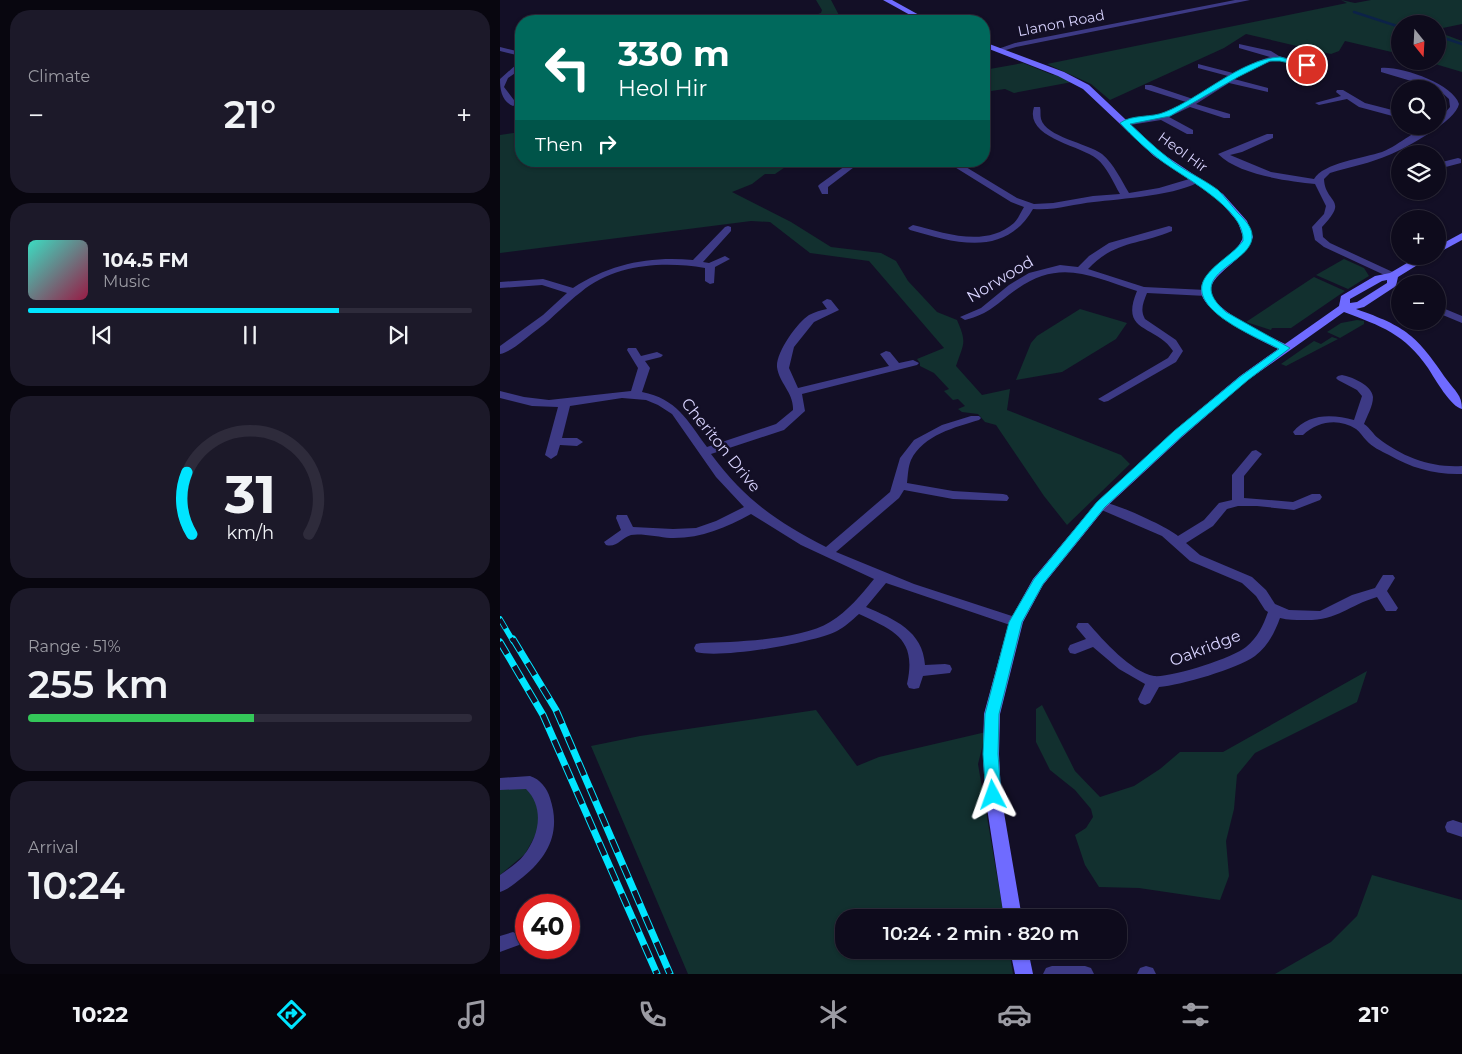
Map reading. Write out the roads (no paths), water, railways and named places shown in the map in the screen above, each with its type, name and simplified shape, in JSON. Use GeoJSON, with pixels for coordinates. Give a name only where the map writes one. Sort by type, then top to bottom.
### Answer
{"type":"FeatureCollection","features":[{"type":"Feature","properties":{"kind":"street"},"geometry":{"type":"LineString","coordinates":[[887,0],[915,15]]}},
{"type":"Feature","properties":{"kind":"street","name":"Llanon Road"},"geometry":{"type":"LineString","coordinates":[[999,50],[1014,45],[1246,0]]}},
{"type":"Feature","properties":{"kind":"street","name":"Heol Hir"},"geometry":{"type":"LineString","coordinates":[[990,46],[1082,84],[1157,154],[1215,192],[1230,207],[1242,221],[1248,237],[1240,250],[1210,277],[1206,293]]}},
{"type":"Feature","properties":{"kind":"street"},"geometry":{"type":"LineString","coordinates":[[1242,46],[1268,53],[1276,58],[1307,65]]}},
{"type":"Feature","properties":{"kind":"street"},"geometry":{"type":"LineString","coordinates":[[500,49],[515,53]]}},
{"type":"Feature","properties":{"kind":"street"},"geometry":{"type":"LineString","coordinates":[[1124,123],[1162,117],[1264,61],[1276,58]]}},
{"type":"Feature","properties":{"kind":"street"},"geometry":{"type":"LineString","coordinates":[[1201,66],[1265,90]]}},
{"type":"Feature","properties":{"kind":"street"},"geometry":{"type":"LineString","coordinates":[[513,104],[500,87],[508,74],[515,69]]}},
{"type":"Feature","properties":{"kind":"street"},"geometry":{"type":"LineString","coordinates":[[1384,70],[1432,84],[1458,100],[1446,117]]}},
{"type":"Feature","properties":{"kind":"street"},"geometry":{"type":"LineString","coordinates":[[1148,86],[1227,116]]}},
{"type":"Feature","properties":{"kind":"street"},"geometry":{"type":"LineString","coordinates":[[1318,103],[1344,94],[1362,105],[1391,113]]}},
{"type":"Feature","properties":{"kind":"street"},"geometry":{"type":"LineString","coordinates":[[1037,109],[1037,118],[1044,129],[1056,137],[1099,156],[1126,196]]}},
{"type":"Feature","properties":{"kind":"street"},"geometry":{"type":"LineString","coordinates":[[1162,117],[1190,132]]}},
{"type":"Feature","properties":{"kind":"street"},"geometry":{"type":"LineString","coordinates":[[1318,182],[1319,178],[1327,171],[1387,153],[1418,135]]}},
{"type":"Feature","properties":{"kind":"street"},"geometry":{"type":"LineString","coordinates":[[1270,136],[1239,150],[1222,154],[1246,167],[1285,178],[1318,182]]}},
{"type":"Feature","properties":{"kind":"street"},"geometry":{"type":"LineString","coordinates":[[1387,153],[1391,155]]}},
{"type":"Feature","properties":{"kind":"street"},"geometry":{"type":"LineString","coordinates":[[1446,164],[1458,161]]}},
{"type":"Feature","properties":{"kind":"street"},"geometry":{"type":"LineString","coordinates":[[825,192],[823,186],[850,167]]}},
{"type":"Feature","properties":{"kind":"street"},"geometry":{"type":"LineString","coordinates":[[959,167],[1006,196],[1029,207],[1053,208],[1084,200],[1148,193],[1196,180]]}},
{"type":"Feature","properties":{"kind":"street"},"geometry":{"type":"LineString","coordinates":[[1318,182],[1332,206],[1329,214],[1317,227],[1318,238],[1327,245],[1392,275]]}},
{"type":"Feature","properties":{"kind":"street"},"geometry":{"type":"LineString","coordinates":[[913,228],[939,236],[960,239],[991,238],[1007,232],[1017,225],[1029,207]]}},
{"type":"Feature","properties":{"kind":"street"},"geometry":{"type":"LineString","coordinates":[[1081,270],[1094,255],[1106,247],[1121,241],[1153,235],[1169,229]]}},
{"type":"Feature","properties":{"kind":"street"},"geometry":{"type":"LineString","coordinates":[[696,263],[725,232],[735,237]]}},
{"type":"Feature","properties":{"kind":"street"},"geometry":{"type":"LineString","coordinates":[[1446,245],[1462,236]]}},
{"type":"Feature","properties":{"kind":"street"},"geometry":{"type":"LineString","coordinates":[[500,351],[524,335],[575,292],[610,272],[636,264],[665,260],[710,266],[725,259]]}},
{"type":"Feature","properties":{"kind":"street"},"geometry":{"type":"LineString","coordinates":[[1396,275],[1412,265]]}},
{"type":"Feature","properties":{"kind":"street"},"geometry":{"type":"LineString","coordinates":[[710,266],[710,281]]}},
{"type":"Feature","properties":{"kind":"street","name":"Norwood"},"geometry":{"type":"LineString","coordinates":[[965,317],[985,310],[1013,287],[1033,275],[1060,268],[1081,270],[1143,290],[1206,293]]}},
{"type":"Feature","properties":{"kind":"street"},"geometry":{"type":"LineString","coordinates":[[500,285],[543,282],[575,292]]}},
{"type":"Feature","properties":{"kind":"street"},"geometry":{"type":"LineString","coordinates":[[1011,909],[997,828],[990,754],[992,714],[1016,622],[1038,582],[1101,505],[1178,434],[1244,378],[1344,307],[1360,305],[1391,285]]}},
{"type":"Feature","properties":{"kind":"street"},"geometry":{"type":"LineString","coordinates":[[1104,399],[1172,360],[1178,351],[1172,341],[1141,322],[1136,310],[1138,299],[1143,290]]}},
{"type":"Feature","properties":{"kind":"street"},"geometry":{"type":"LineString","coordinates":[[1206,293],[1209,302],[1216,310],[1242,324],[1290,345]]}},
{"type":"Feature","properties":{"kind":"street"},"geometry":{"type":"LineString","coordinates":[[704,452],[780,427],[799,411],[800,401],[783,369],[782,360],[803,325],[815,316],[834,310],[828,302]]}},
{"type":"Feature","properties":{"kind":"street"},"geometry":{"type":"LineString","coordinates":[[1344,307],[1395,329],[1408,337],[1462,406]]}},
{"type":"Feature","properties":{"kind":"street"},"geometry":{"type":"LineString","coordinates":[[1446,313],[1462,320]]}},
{"type":"Feature","properties":{"kind":"street"},"geometry":{"type":"LineString","coordinates":[[886,354],[896,367]]}},
{"type":"Feature","properties":{"kind":"street"},"geometry":{"type":"LineString","coordinates":[[635,395],[644,368],[635,355],[657,355]]}},
{"type":"Feature","properties":{"kind":"street"},"geometry":{"type":"LineString","coordinates":[[795,392],[913,363]]}},
{"type":"Feature","properties":{"kind":"street"},"geometry":{"type":"LineString","coordinates":[[1342,378],[1366,391],[1368,396],[1368,401],[1358,426]]}},
{"type":"Feature","properties":{"kind":"street","name":"Cheriton Drive"},"geometry":{"type":"LineString","coordinates":[[500,394],[546,403],[565,403],[597,396],[635,395],[652,398],[667,404],[676,412],[726,482],[752,508],[792,534],[882,579],[1016,622]]}},
{"type":"Feature","properties":{"kind":"street"},"geometry":{"type":"LineString","coordinates":[[551,455],[565,403]]}},
{"type":"Feature","properties":{"kind":"street"},"geometry":{"type":"LineString","coordinates":[[827,553],[895,496],[901,486],[905,459],[911,451],[954,418],[975,418]]}},
{"type":"Feature","properties":{"kind":"street"},"geometry":{"type":"LineString","coordinates":[[1299,432],[1304,427],[1321,420],[1341,421],[1358,426],[1380,445],[1414,462],[1437,470],[1462,470]]}},
{"type":"Feature","properties":{"kind":"street"},"geometry":{"type":"LineString","coordinates":[[555,440],[577,442]]}},
{"type":"Feature","properties":{"kind":"street"},"geometry":{"type":"LineString","coordinates":[[1238,502],[1238,475],[1256,454]]}},
{"type":"Feature","properties":{"kind":"street"},"geometry":{"type":"LineString","coordinates":[[901,486],[953,495],[983,503],[1003,498]]}},
{"type":"Feature","properties":{"kind":"street"},"geometry":{"type":"LineString","coordinates":[[1177,542],[1200,530],[1217,516],[1223,506],[1238,502],[1257,502],[1294,512],[1316,497]]}},
{"type":"Feature","properties":{"kind":"street"},"geometry":{"type":"LineString","coordinates":[[1101,505],[1148,524],[1166,534],[1195,558],[1247,580],[1261,593],[1270,608],[1287,615],[1321,616],[1335,611],[1358,598],[1380,592],[1388,578]]}},
{"type":"Feature","properties":{"kind":"street"},"geometry":{"type":"LineString","coordinates":[[611,542],[628,531],[657,531],[676,534],[697,532],[716,527],[752,508]]}},
{"type":"Feature","properties":{"kind":"street"},"geometry":{"type":"LineString","coordinates":[[622,518],[628,531]]}},
{"type":"Feature","properties":{"kind":"street"},"geometry":{"type":"LineString","coordinates":[[701,648],[794,638],[811,635],[832,627],[857,608],[882,579]]}},
{"type":"Feature","properties":{"kind":"street"},"geometry":{"type":"LineString","coordinates":[[1380,592],[1391,608]]}},
{"type":"Feature","properties":{"kind":"street"},"geometry":{"type":"LineString","coordinates":[[857,608],[900,629],[913,642],[918,656],[916,678],[946,669]]}},
{"type":"Feature","properties":{"kind":"street","name":"Oakridge"},"geometry":{"type":"LineString","coordinates":[[1083,627],[1095,641],[1117,660],[1154,681],[1176,679],[1248,653],[1263,639],[1276,610]]}},
{"type":"Feature","properties":{"kind":"street"},"geometry":{"type":"LineString","coordinates":[[1075,649],[1095,641]]}},
{"type":"Feature","properties":{"kind":"street","name":"Oakridge"},"geometry":{"type":"LineString","coordinates":[[1145,699],[1154,681]]}},
{"type":"Feature","properties":{"kind":"street"},"geometry":{"type":"LineString","coordinates":[[500,784],[530,782],[540,792],[547,814],[544,839],[529,862],[500,884]]}},
{"type":"Feature","properties":{"kind":"street"},"geometry":{"type":"LineString","coordinates":[[1021,959],[1024,974]]}},
{"type":"Feature","properties":{"kind":"street"},"geometry":{"type":"LineString","coordinates":[[1052,974],[1085,974]]}},
{"type":"Feature","properties":{"kind":"waterway"},"geometry":{"type":"LineString","coordinates":[[1354,12],[1391,24]]}},
{"type":"Feature","properties":{"kind":"waterway"},"geometry":{"type":"LineString","coordinates":[[1446,39],[1462,44]]}},
{"type":"Feature","properties":{"kind":"railway"},"geometry":{"type":"LineString","coordinates":[[500,619],[513,641]]}},
{"type":"Feature","properties":{"kind":"railway"},"geometry":{"type":"LineString","coordinates":[[513,639],[556,710],[670,974]]}},
{"type":"Feature","properties":{"kind":"railway"},"geometry":{"type":"LineString","coordinates":[[500,642],[543,715],[657,974]]}}]}
